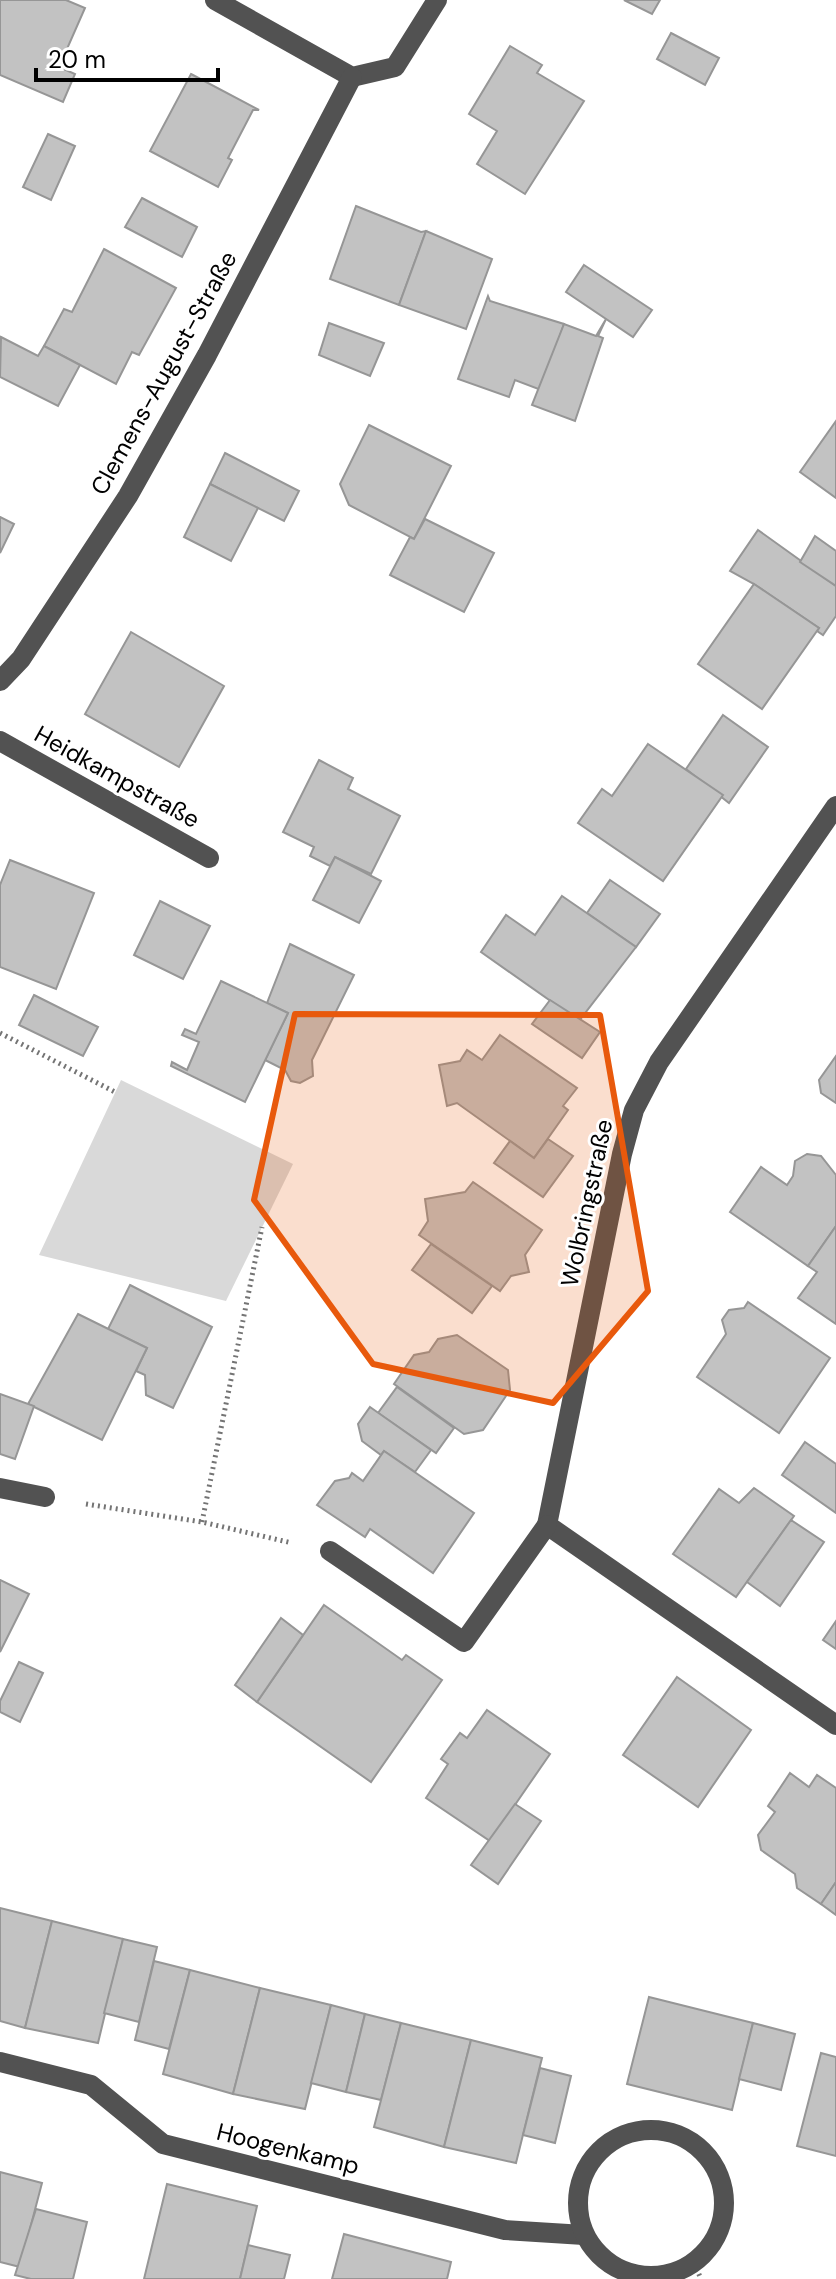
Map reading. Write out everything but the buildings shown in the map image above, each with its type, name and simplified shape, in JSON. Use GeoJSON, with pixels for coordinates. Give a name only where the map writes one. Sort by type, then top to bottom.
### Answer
{"type":"FeatureCollection","features":[{"type":"Feature","properties":{"kind":"street"},"geometry":{"type":"LineString","coordinates":[[215,0],[352,77],[395,67],[437,0]]}},
{"type":"Feature","properties":{"kind":"street","name":"Clemens-August-Straße"},"geometry":{"type":"LineString","coordinates":[[0,681],[21,659],[128,496],[207,355],[352,77]]}},
{"type":"Feature","properties":{"kind":"street","name":"Heidkampstraße"},"geometry":{"type":"LineString","coordinates":[[0,741],[209,858]]}},
{"type":"Feature","properties":{"kind":"street","name":"Wolbringstraße"},"geometry":{"type":"LineString","coordinates":[[330,1551],[464,1642],[547,1525],[622,1154],[634,1110],[659,1062],[836,806]]}},
{"type":"Feature","properties":{"kind":"street"},"geometry":{"type":"LineString","coordinates":[[0,1488],[45,1497]]}},
{"type":"Feature","properties":{"kind":"street"},"geometry":{"type":"LineString","coordinates":[[547,1525],[836,1725]]}},
{"type":"Feature","properties":{"kind":"street","name":"Hoogenkamp"},"geometry":{"type":"LineString","coordinates":[[0,2062],[91,2085],[163,2144],[505,2230],[584,2235]]}},
{"type":"Feature","properties":{"kind":"street"},"geometry":{"type":"LineString","coordinates":[[647,2129],[670,2131],[692,2141],[709,2157],[720,2176],[725,2199],[723,2222],[697,2271],[645,2277],[620,2270],[599,2256],[584,2235],[579,2197],[589,2163],[604,2146],[625,2134],[647,2129]]}},
{"type":"Feature","properties":{"kind":"path"},"geometry":{"type":"LineString","coordinates":[[0,1033],[115,1092]]}},
{"type":"Feature","properties":{"kind":"path"},"geometry":{"type":"LineString","coordinates":[[202,1522],[262,1227]]}},
{"type":"Feature","properties":{"kind":"path"},"geometry":{"type":"LineString","coordinates":[[45,1497],[202,1522],[330,1551]]}},
{"type":"Feature","properties":{"kind":"highlighted area"},"geometry":{"type":"Polygon","coordinates":[[[295,1014],[600,1015],[648,1291],[553,1403],[373,1364],[254,1200],[295,1014]]]}},
{"type":"Feature","properties":{"kind":"shaded area"},"geometry":{"type":"Polygon","coordinates":[[[121,1080],[293,1164],[226,1301],[39,1255],[121,1080]]]}}]}
